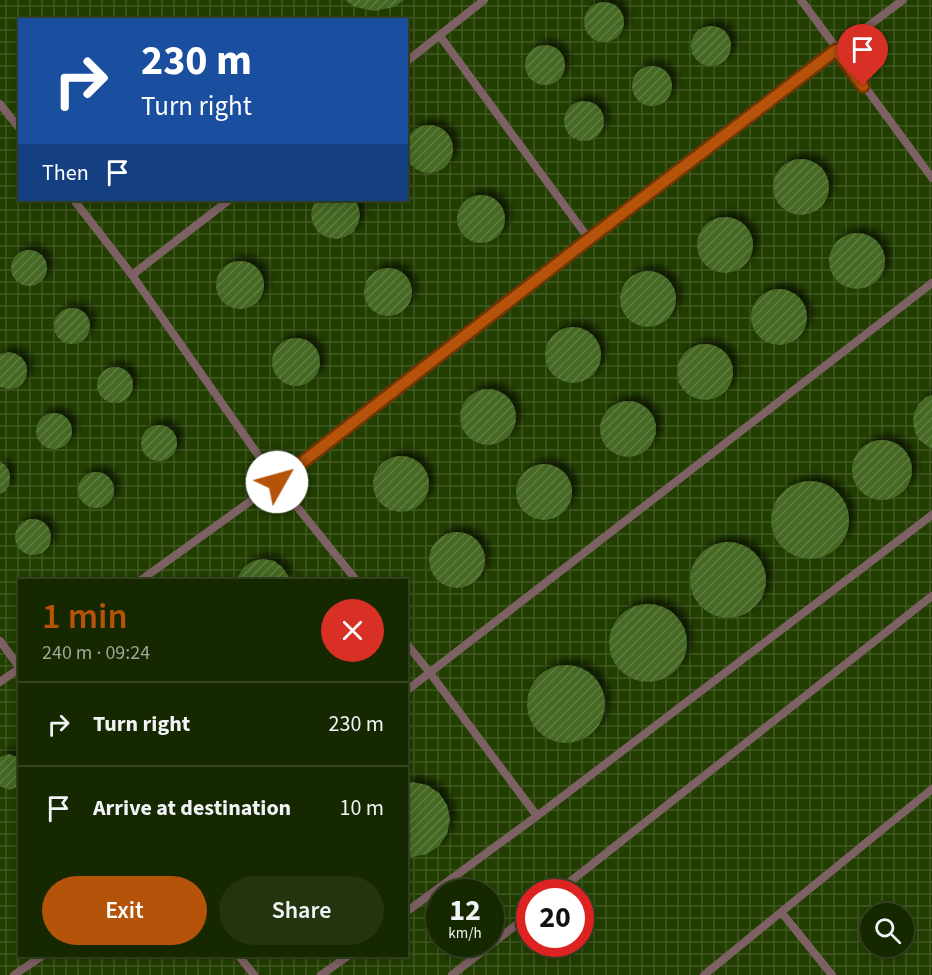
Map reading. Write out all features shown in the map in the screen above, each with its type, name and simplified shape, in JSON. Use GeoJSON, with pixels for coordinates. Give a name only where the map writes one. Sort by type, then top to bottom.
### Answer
{"type":"FeatureCollection","features":[{"type":"Feature","properties":{"kind":"lane"},"geometry":{"type":"LineString","coordinates":[[408,60],[484,0]]}},
{"type":"Feature","properties":{"kind":"lane"},"geometry":{"type":"LineString","coordinates":[[801,0],[932,178]]}},
{"type":"Feature","properties":{"kind":"lane"},"geometry":{"type":"LineString","coordinates":[[142,579],[277,482],[589,239],[903,0]]}},
{"type":"Feature","properties":{"kind":"lane"},"geometry":{"type":"LineString","coordinates":[[440,36],[589,239]]}},
{"type":"Feature","properties":{"kind":"lane"},"geometry":{"type":"LineString","coordinates":[[0,104],[18,126]]}},
{"type":"Feature","properties":{"kind":"lane"},"geometry":{"type":"LineString","coordinates":[[75,201],[132,275],[277,482],[355,579]]}},
{"type":"Feature","properties":{"kind":"lane"},"geometry":{"type":"LineString","coordinates":[[132,275],[228,201]]}},
{"type":"Feature","properties":{"kind":"lane"},"geometry":{"type":"LineString","coordinates":[[408,689],[932,283]]}},
{"type":"Feature","properties":{"kind":"lane"},"geometry":{"type":"LineString","coordinates":[[408,911],[537,816],[932,515]]}},
{"type":"Feature","properties":{"kind":"lane"},"geometry":{"type":"LineString","coordinates":[[573,879],[932,596]]}},
{"type":"Feature","properties":{"kind":"lane"},"geometry":{"type":"LineString","coordinates":[[0,641],[18,665]]}},
{"type":"Feature","properties":{"kind":"lane"},"geometry":{"type":"LineString","coordinates":[[408,646],[537,816]]}},
{"type":"Feature","properties":{"kind":"lane"},"geometry":{"type":"LineString","coordinates":[[0,682],[18,669]]}},
{"type":"Feature","properties":{"kind":"lane"},"geometry":{"type":"LineString","coordinates":[[704,975],[932,789]]}},
{"type":"Feature","properties":{"kind":"lane"},"geometry":{"type":"LineString","coordinates":[[782,913],[832,975]]}},
{"type":"Feature","properties":{"kind":"lane"},"geometry":{"type":"LineString","coordinates":[[452,975],[516,925]]}},
{"type":"Feature","properties":{"kind":"lane"},"geometry":{"type":"LineString","coordinates":[[14,975],[41,957]]}},
{"type":"Feature","properties":{"kind":"lane"},"geometry":{"type":"LineString","coordinates":[[240,957],[254,975]]}},
{"type":"Feature","properties":{"kind":"lane"},"geometry":{"type":"LineString","coordinates":[[321,975],[347,957]]}},
{"type":"Feature","properties":{"kind":"shaded area"},"geometry":{"type":"Polygon","coordinates":[[[0,0],[932,0],[932,975],[0,975],[0,0]]]}},
{"type":"Feature","properties":{"kind":"building"},"geometry":{"type":"Polygon","coordinates":[[[345,0],[404,0],[394,7],[374,11],[355,7],[345,0]]]}},
{"type":"Feature","properties":{"kind":"building"},"geometry":{"type":"Polygon","coordinates":[[[604,2],[612,3],[618,8],[623,14],[623,30],[618,36],[612,41],[604,42],[596,41],[590,36],[585,30],[584,22],[585,14],[590,8],[596,3],[604,2]]]}},
{"type":"Feature","properties":{"kind":"building"},"geometry":{"type":"Polygon","coordinates":[[[711,26],[719,27],[725,32],[730,38],[730,54],[725,60],[719,65],[711,66],[703,65],[697,60],[692,54],[691,46],[692,38],[697,32],[703,27],[711,26]]]}},
{"type":"Feature","properties":{"kind":"building"},"geometry":{"type":"Polygon","coordinates":[[[545,45],[553,46],[559,51],[564,57],[564,73],[559,79],[553,84],[545,85],[537,84],[531,79],[526,73],[525,65],[526,57],[531,51],[537,46],[545,45]]]}},
{"type":"Feature","properties":{"kind":"building"},"geometry":{"type":"Polygon","coordinates":[[[652,66],[660,67],[666,72],[671,78],[671,94],[666,100],[660,105],[652,106],[644,105],[638,100],[633,94],[632,86],[633,78],[638,72],[644,67],[652,66]]]}},
{"type":"Feature","properties":{"kind":"building"},"geometry":{"type":"Polygon","coordinates":[[[584,101],[592,102],[598,107],[603,113],[603,129],[598,135],[592,140],[584,141],[576,140],[570,135],[565,129],[564,121],[565,113],[570,107],[576,102],[584,101]]]}},
{"type":"Feature","properties":{"kind":"building"},"geometry":{"type":"Polygon","coordinates":[[[429,125],[442,129],[449,136],[453,149],[449,162],[438,171],[429,173],[420,171],[408,160],[408,138],[420,127],[429,125]]]}},
{"type":"Feature","properties":{"kind":"building"},"geometry":{"type":"Polygon","coordinates":[[[795,159],[807,159],[817,163],[825,171],[829,187],[825,203],[817,211],[807,215],[795,215],[785,211],[777,203],[773,193],[773,181],[777,171],[785,163],[795,159]]]}},
{"type":"Feature","properties":{"kind":"building"},"geometry":{"type":"Polygon","coordinates":[[[476,195],[486,195],[498,202],[505,214],[505,224],[498,236],[486,243],[476,243],[461,232],[457,224],[457,214],[468,199],[476,195]]]}},
{"type":"Feature","properties":{"kind":"building"},"geometry":{"type":"Polygon","coordinates":[[[316,201],[355,201],[360,215],[358,224],[353,232],[345,237],[336,239],[326,237],[318,232],[313,224],[311,215],[316,201]]]}},
{"type":"Feature","properties":{"kind":"building"},"geometry":{"type":"Polygon","coordinates":[[[719,217],[731,217],[741,221],[749,229],[753,245],[749,261],[741,269],[731,273],[719,273],[709,269],[701,261],[697,251],[697,239],[701,229],[709,221],[719,217]]]}},
{"type":"Feature","properties":{"kind":"building"},"geometry":{"type":"Polygon","coordinates":[[[851,233],[863,233],[873,237],[881,245],[885,261],[881,277],[873,285],[863,289],[851,289],[841,285],[833,277],[829,267],[829,255],[833,245],[841,237],[851,233]]]}},
{"type":"Feature","properties":{"kind":"building"},"geometry":{"type":"Polygon","coordinates":[[[29,250],[42,255],[47,268],[42,281],[29,286],[16,281],[11,268],[16,255],[29,250]]]}},
{"type":"Feature","properties":{"kind":"building"},"geometry":{"type":"Polygon","coordinates":[[[235,261],[245,261],[257,268],[264,280],[264,290],[257,302],[245,309],[235,309],[220,298],[216,290],[216,280],[227,265],[235,261]]]}},
{"type":"Feature","properties":{"kind":"building"},"geometry":{"type":"Polygon","coordinates":[[[388,268],[405,275],[412,292],[405,309],[388,316],[371,309],[364,292],[371,275],[388,268]]]}},
{"type":"Feature","properties":{"kind":"building"},"geometry":{"type":"Polygon","coordinates":[[[642,271],[654,271],[664,275],[672,283],[676,299],[672,315],[664,323],[654,327],[642,327],[632,323],[624,315],[620,305],[620,293],[624,283],[632,275],[642,271]]]}},
{"type":"Feature","properties":{"kind":"building"},"geometry":{"type":"Polygon","coordinates":[[[773,289],[785,289],[795,293],[803,301],[807,317],[803,333],[795,341],[785,345],[773,345],[763,341],[755,333],[751,323],[751,311],[755,301],[763,293],[773,289]]]}},
{"type":"Feature","properties":{"kind":"building"},"geometry":{"type":"Polygon","coordinates":[[[72,308],[85,313],[90,326],[85,339],[72,344],[59,339],[54,326],[59,313],[72,308]]]}},
{"type":"Feature","properties":{"kind":"building"},"geometry":{"type":"Polygon","coordinates":[[[567,327],[579,327],[589,331],[597,339],[601,355],[597,371],[589,379],[579,383],[567,383],[557,379],[549,371],[545,361],[545,349],[549,339],[557,331],[567,327]]]}},
{"type":"Feature","properties":{"kind":"building"},"geometry":{"type":"Polygon","coordinates":[[[291,338],[301,338],[313,345],[320,357],[320,367],[313,379],[301,386],[291,386],[276,375],[272,367],[272,357],[283,342],[291,338]]]}},
{"type":"Feature","properties":{"kind":"building"},"geometry":{"type":"Polygon","coordinates":[[[699,344],[711,344],[721,348],[729,356],[733,372],[729,388],[721,396],[711,400],[699,400],[689,396],[681,388],[677,378],[677,366],[681,356],[689,348],[699,344]]]}},
{"type":"Feature","properties":{"kind":"building"},"geometry":{"type":"Polygon","coordinates":[[[9,352],[22,358],[27,371],[22,384],[9,389],[0,387],[0,355],[9,352]]]}},
{"type":"Feature","properties":{"kind":"building"},"geometry":{"type":"Polygon","coordinates":[[[115,367],[128,372],[133,385],[128,398],[115,403],[102,398],[97,385],[102,372],[115,367]]]}},
{"type":"Feature","properties":{"kind":"building"},"geometry":{"type":"Polygon","coordinates":[[[482,389],[494,389],[504,393],[512,401],[516,417],[512,433],[504,441],[494,445],[482,445],[472,441],[464,433],[460,423],[460,411],[464,401],[472,393],[482,389]]]}},
{"type":"Feature","properties":{"kind":"building"},"geometry":{"type":"Polygon","coordinates":[[[932,395],[932,449],[919,440],[913,422],[914,413],[919,404],[932,395]]]}},
{"type":"Feature","properties":{"kind":"building"},"geometry":{"type":"Polygon","coordinates":[[[622,401],[634,401],[644,405],[652,413],[656,429],[652,445],[644,453],[634,457],[622,457],[612,453],[604,445],[600,435],[600,423],[604,413],[612,405],[622,401]]]}},
{"type":"Feature","properties":{"kind":"building"},"geometry":{"type":"Polygon","coordinates":[[[54,413],[67,418],[72,431],[67,444],[54,449],[41,444],[36,431],[41,418],[54,413]]]}},
{"type":"Feature","properties":{"kind":"building"},"geometry":{"type":"Polygon","coordinates":[[[159,425],[172,430],[177,443],[172,456],[159,461],[146,456],[141,443],[146,430],[159,425]]]}},
{"type":"Feature","properties":{"kind":"building"},"geometry":{"type":"Polygon","coordinates":[[[882,440],[899,445],[907,453],[912,470],[907,487],[899,495],[882,500],[865,495],[857,487],[852,470],[857,453],[865,445],[882,440]]]}},
{"type":"Feature","properties":{"kind":"building"},"geometry":{"type":"Polygon","coordinates":[[[395,456],[407,456],[417,460],[425,468],[429,484],[425,500],[417,508],[407,512],[395,512],[385,508],[377,500],[373,490],[373,478],[377,468],[385,460],[395,456]]]}},
{"type":"Feature","properties":{"kind":"building"},"geometry":{"type":"Polygon","coordinates":[[[0,462],[9,471],[10,478],[9,485],[0,494],[0,462]]]}},
{"type":"Feature","properties":{"kind":"building"},"geometry":{"type":"Polygon","coordinates":[[[538,464],[550,464],[560,468],[568,476],[572,492],[568,508],[560,516],[550,520],[538,520],[528,516],[520,508],[516,498],[516,486],[520,476],[528,468],[538,464]]]}},
{"type":"Feature","properties":{"kind":"building"},"geometry":{"type":"Polygon","coordinates":[[[96,472],[109,477],[114,490],[109,503],[96,508],[83,503],[78,490],[83,477],[96,472]]]}},
{"type":"Feature","properties":{"kind":"building"},"geometry":{"type":"Polygon","coordinates":[[[810,481],[825,484],[842,498],[849,520],[846,535],[832,552],[810,559],[795,556],[778,542],[771,520],[774,505],[788,488],[810,481]]]}},
{"type":"Feature","properties":{"kind":"building"},"geometry":{"type":"Polygon","coordinates":[[[33,519],[46,524],[51,537],[46,550],[33,555],[20,550],[15,537],[20,524],[33,519]]]}},
{"type":"Feature","properties":{"kind":"building"},"geometry":{"type":"Polygon","coordinates":[[[451,532],[463,532],[473,536],[481,544],[485,560],[481,576],[473,584],[463,588],[451,588],[441,584],[433,576],[429,566],[429,554],[433,544],[441,536],[451,532]]]}},
{"type":"Feature","properties":{"kind":"building"},"geometry":{"type":"Polygon","coordinates":[[[728,542],[743,545],[755,553],[763,565],[766,580],[763,595],[755,607],[743,615],[728,618],[713,615],[701,607],[693,595],[690,580],[693,565],[701,553],[713,545],[728,542]]]}},
{"type":"Feature","properties":{"kind":"building"},"geometry":{"type":"Polygon","coordinates":[[[263,559],[274,561],[282,567],[289,579],[237,579],[244,567],[253,561],[263,559]]]}},
{"type":"Feature","properties":{"kind":"building"},"geometry":{"type":"Polygon","coordinates":[[[648,604],[663,607],[675,616],[684,628],[687,643],[684,658],[675,670],[663,679],[648,682],[633,679],[621,670],[612,658],[609,643],[612,628],[621,616],[633,607],[648,604]]]}},
{"type":"Feature","properties":{"kind":"building"},"geometry":{"type":"Polygon","coordinates":[[[566,665],[581,668],[593,677],[602,689],[605,704],[602,719],[593,731],[581,740],[566,743],[551,740],[539,731],[530,719],[527,704],[530,689],[539,677],[551,668],[566,665]]]}},
{"type":"Feature","properties":{"kind":"building"},"geometry":{"type":"Polygon","coordinates":[[[9,754],[18,757],[18,787],[9,790],[0,786],[0,757],[9,754]]]}},
{"type":"Feature","properties":{"kind":"building"},"geometry":{"type":"Polygon","coordinates":[[[408,783],[427,785],[439,793],[447,805],[450,819],[447,834],[439,846],[427,854],[412,857],[408,856],[408,783]]]}},
{"type":"Feature","properties":{"kind":"route"},"geometry":{"type":"LineString","coordinates":[[277,482],[836,50],[863,86]]}}]}
